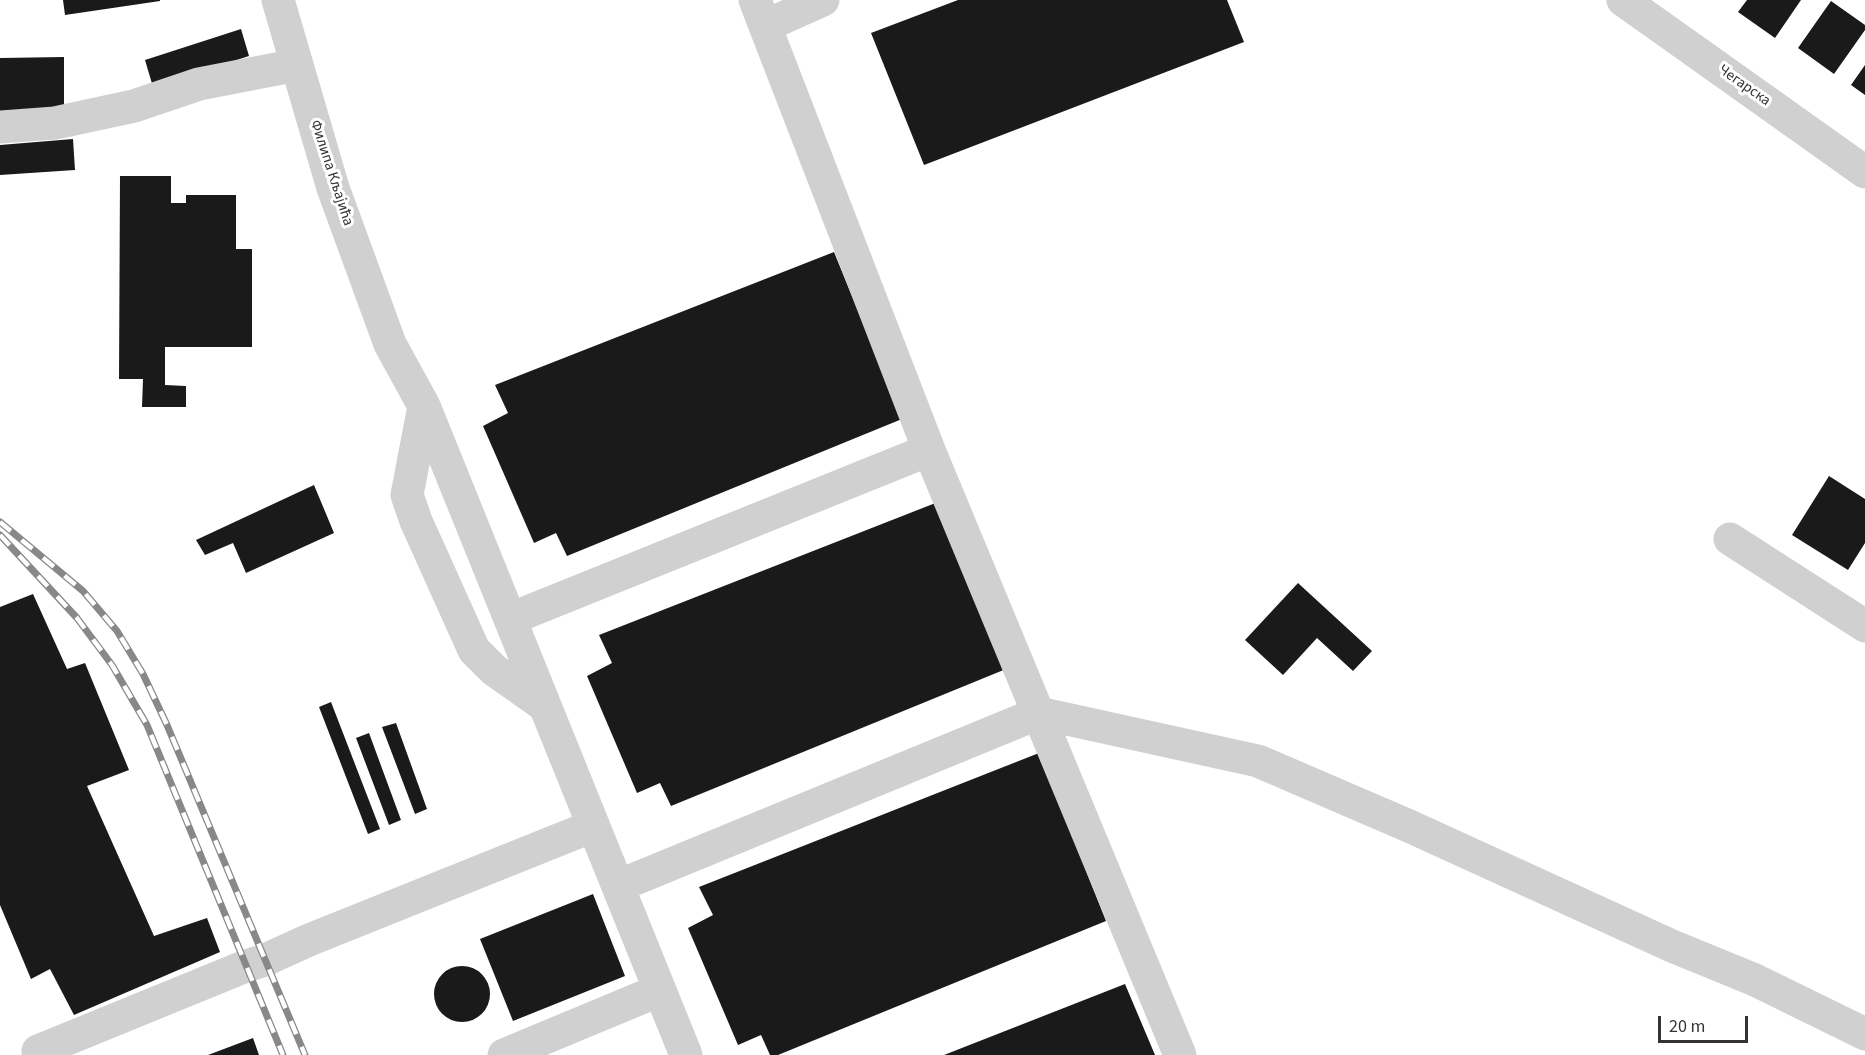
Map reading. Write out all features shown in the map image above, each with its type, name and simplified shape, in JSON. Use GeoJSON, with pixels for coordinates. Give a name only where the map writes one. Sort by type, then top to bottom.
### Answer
{"type":"FeatureCollection","features":[{"type":"Feature","properties":{"kind":"street","name":"Филипа Кљајића"},"geometry":{"type":"LineString","coordinates":[[278,0],[333,188],[390,344],[424,406],[686,1055]]}},
{"type":"Feature","properties":{"kind":"street"},"geometry":{"type":"LineString","coordinates":[[823,0],[760,13],[929,450],[1180,1055]]}},
{"type":"Feature","properties":{"kind":"street","name":"Чегарска"},"geometry":{"type":"LineString","coordinates":[[1623,0],[1865,172]]}},
{"type":"Feature","properties":{"kind":"street"},"geometry":{"type":"LineString","coordinates":[[0,127],[55,123],[134,106],[199,84],[297,65]]}},
{"type":"Feature","properties":{"kind":"street"},"geometry":{"type":"LineString","coordinates":[[424,406],[407,495],[416,521],[474,650],[494,670],[545,706]]}},
{"type":"Feature","properties":{"kind":"street"},"geometry":{"type":"LineString","coordinates":[[510,619],[929,450]]}},
{"type":"Feature","properties":{"kind":"street"},"geometry":{"type":"LineString","coordinates":[[1730,539],[1865,626]]}},
{"type":"Feature","properties":{"kind":"street"},"geometry":{"type":"LineString","coordinates":[[618,886],[1039,713],[1258,761],[1409,826],[1672,946],[1755,980],[1865,1034]]}},
{"type":"Feature","properties":{"kind":"street"},"geometry":{"type":"LineString","coordinates":[[38,1052],[593,826]]}},
{"type":"Feature","properties":{"kind":"street"},"geometry":{"type":"LineString","coordinates":[[504,1055],[660,990]]}},
{"type":"Feature","properties":{"kind":"building"},"geometry":{"type":"Polygon","coordinates":[[[63,0],[160,0],[160,1],[65,15],[63,0]]]}},
{"type":"Feature","properties":{"kind":"building"},"geometry":{"type":"Polygon","coordinates":[[[958,0],[1227,0],[1244,42],[924,165],[871,33],[958,0]]]}},
{"type":"Feature","properties":{"kind":"building"},"geometry":{"type":"Polygon","coordinates":[[[1747,0],[1801,0],[1775,38],[1738,12],[1747,0]]]}},
{"type":"Feature","properties":{"kind":"building"},"geometry":{"type":"Polygon","coordinates":[[[1831,1],[1865,25],[1865,30],[1834,74],[1798,48],[1831,1]]]}},
{"type":"Feature","properties":{"kind":"building"},"geometry":{"type":"Polygon","coordinates":[[[241,29],[249,56],[153,87],[145,60],[241,29]]]}},
{"type":"Feature","properties":{"kind":"building"},"geometry":{"type":"Polygon","coordinates":[[[64,57],[64,111],[0,112],[0,58],[64,57]]]}},
{"type":"Feature","properties":{"kind":"building"},"geometry":{"type":"Polygon","coordinates":[[[1865,65],[1865,95],[1851,85],[1865,65]]]}},
{"type":"Feature","properties":{"kind":"building"},"geometry":{"type":"Polygon","coordinates":[[[73,139],[75,170],[0,175],[0,145],[73,139]]]}},
{"type":"Feature","properties":{"kind":"building"},"geometry":{"type":"Polygon","coordinates":[[[120,176],[171,176],[171,203],[186,203],[186,195],[236,195],[236,249],[252,249],[252,347],[165,347],[165,385],[186,386],[186,407],[142,407],[143,379],[119,379],[120,176]]]}},
{"type":"Feature","properties":{"kind":"building"},"geometry":{"type":"Polygon","coordinates":[[[834,252],[902,419],[567,556],[556,533],[534,543],[483,426],[508,413],[495,385],[834,252]]]}},
{"type":"Feature","properties":{"kind":"building"},"geometry":{"type":"Polygon","coordinates":[[[1829,476],[1865,499],[1865,543],[1848,570],[1792,535],[1829,476]]]}},
{"type":"Feature","properties":{"kind":"building"},"geometry":{"type":"Polygon","coordinates":[[[314,485],[334,533],[246,573],[233,543],[205,555],[196,540],[314,485]]]}},
{"type":"Feature","properties":{"kind":"building"},"geometry":{"type":"Polygon","coordinates":[[[938,502],[1006,669],[671,806],[660,783],[637,793],[587,676],[612,663],[599,635],[938,502]]]}},
{"type":"Feature","properties":{"kind":"building"},"geometry":{"type":"Polygon","coordinates":[[[1298,583],[1372,651],[1353,671],[1317,638],[1283,675],[1245,640],[1298,583]]]}},
{"type":"Feature","properties":{"kind":"building"},"geometry":{"type":"Polygon","coordinates":[[[33,594],[67,669],[85,663],[129,770],[87,786],[154,936],[207,918],[220,952],[74,1015],[50,969],[31,979],[0,905],[0,607],[33,594]]]}},
{"type":"Feature","properties":{"kind":"building"},"geometry":{"type":"Polygon","coordinates":[[[331,702],[380,829],[368,834],[319,707],[331,702]]]}},
{"type":"Feature","properties":{"kind":"building"},"geometry":{"type":"Polygon","coordinates":[[[396,723],[427,809],[415,814],[382,727],[396,723]]]}},
{"type":"Feature","properties":{"kind":"building"},"geometry":{"type":"Polygon","coordinates":[[[369,733],[401,820],[389,825],[356,738],[369,733]]]}},
{"type":"Feature","properties":{"kind":"building"},"geometry":{"type":"Polygon","coordinates":[[[1039,753],[1106,921],[778,1055],[770,1055],[761,1035],[738,1045],[688,928],[713,915],[699,887],[1039,753]]]}},
{"type":"Feature","properties":{"kind":"building"},"geometry":{"type":"Polygon","coordinates":[[[593,894],[625,976],[513,1021],[480,939],[593,894]]]}},
{"type":"Feature","properties":{"kind":"building"},"geometry":{"type":"Polygon","coordinates":[[[457,966],[467,966],[482,974],[488,983],[490,994],[488,1005],[482,1014],[467,1022],[457,1022],[446,1017],[439,1010],[434,999],[434,989],[439,978],[446,971],[457,966]]]}},
{"type":"Feature","properties":{"kind":"building"},"geometry":{"type":"Polygon","coordinates":[[[1125,984],[1155,1055],[944,1055],[1125,984]]]}},
{"type":"Feature","properties":{"kind":"building"},"geometry":{"type":"Polygon","coordinates":[[[253,1038],[259,1055],[208,1055],[253,1038]]]}},
{"type":"Feature","properties":{"kind":"railway"},"geometry":{"type":"LineString","coordinates":[[0,522],[83,591],[117,631],[143,674],[167,725],[305,1055]]}},
{"type":"Feature","properties":{"kind":"railway"},"geometry":{"type":"LineString","coordinates":[[0,535],[77,618],[112,665],[147,725],[283,1055]]}}]}
